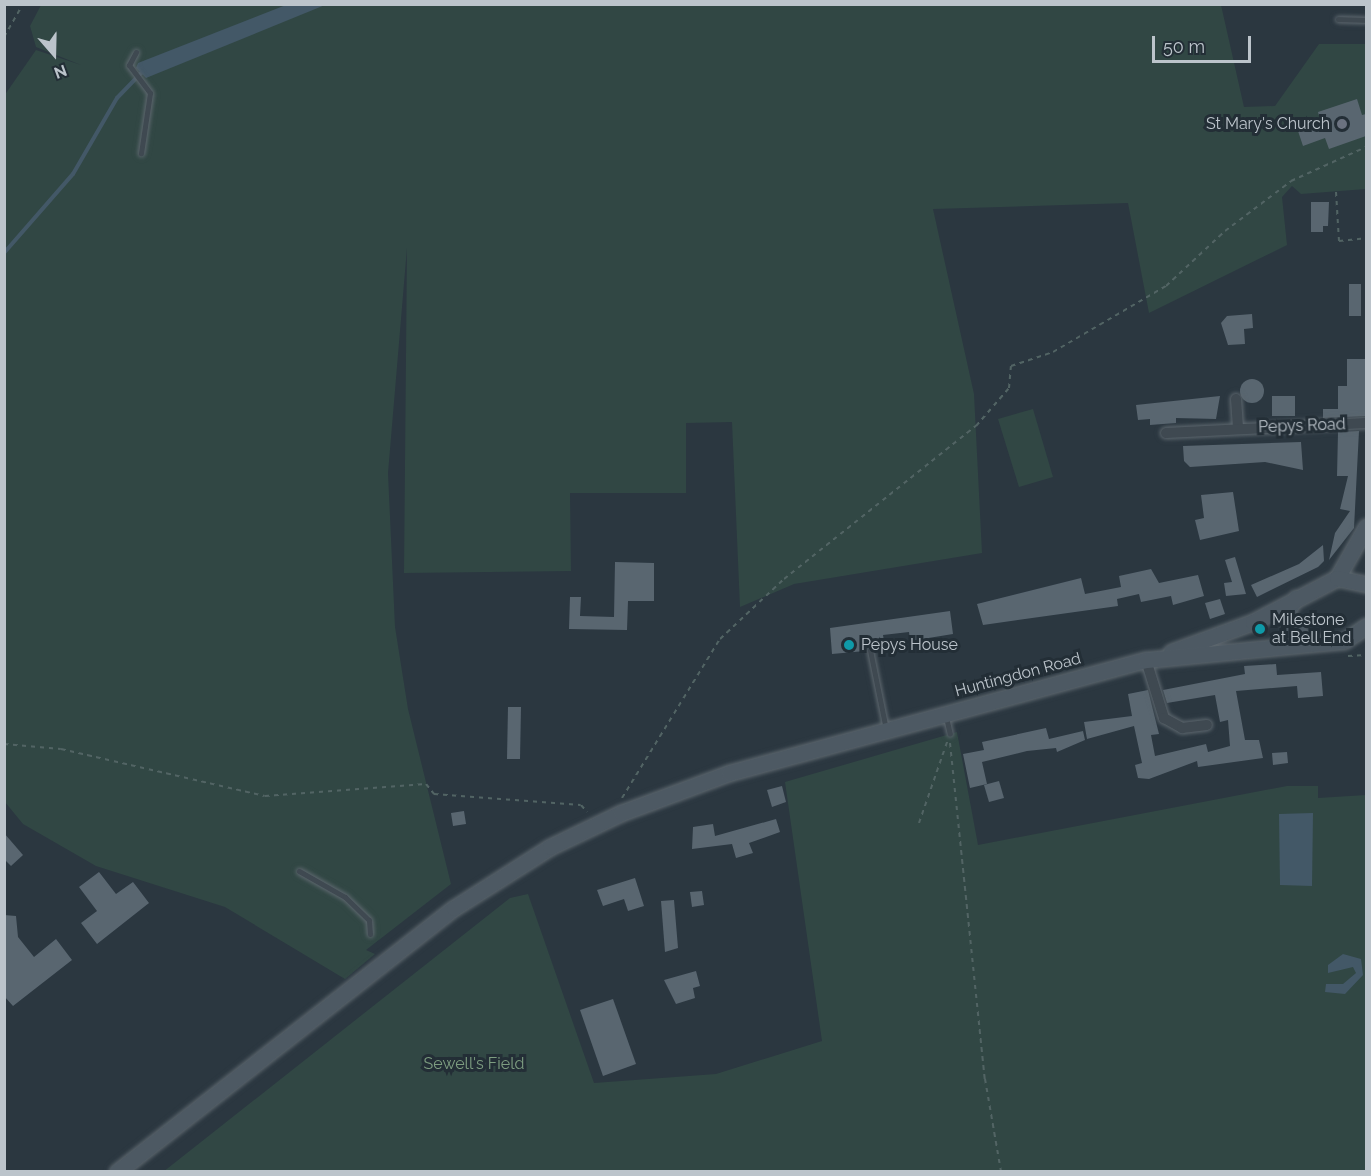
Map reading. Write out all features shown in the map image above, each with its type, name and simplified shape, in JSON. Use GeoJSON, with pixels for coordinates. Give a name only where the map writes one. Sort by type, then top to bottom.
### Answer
{"type":"FeatureCollection","features":[{"type":"Feature","properties":{"kind":"main road"},"geometry":{"type":"LineString","coordinates":[[1150,659],[1253,622],[1337,578],[1366,527]]}},
{"type":"Feature","properties":{"kind":"main road"},"geometry":{"type":"LineString","coordinates":[[1337,578],[1366,584]]}},
{"type":"Feature","properties":{"kind":"main road"},"geometry":{"type":"LineString","coordinates":[[1296,598],[1287,611],[1289,624],[1310,644]]}},
{"type":"Feature","properties":{"kind":"main road"},"geometry":{"type":"LineString","coordinates":[[1344,641],[1366,626]]}},
{"type":"Feature","properties":{"kind":"main road"},"geometry":{"type":"LineString","coordinates":[[1150,659],[1366,639]]}},
{"type":"Feature","properties":{"kind":"main road","name":"Huntingdon Road"},"geometry":{"type":"LineString","coordinates":[[117,1172],[454,908],[550,847],[621,813],[729,773],[945,712],[1150,659]]}},
{"type":"Feature","properties":{"kind":"street","name":"Pepys Road"},"geometry":{"type":"LineString","coordinates":[[1236,399],[1238,429]]}},
{"type":"Feature","properties":{"kind":"street","name":"Pepys Road"},"geometry":{"type":"LineString","coordinates":[[1166,433],[1366,423]]}},
{"type":"Feature","properties":{"kind":"street"},"geometry":{"type":"LineString","coordinates":[[1150,659],[1164,718],[1182,728],[1207,725]]}},
{"type":"Feature","properties":{"kind":"lane"},"geometry":{"type":"LineString","coordinates":[[1338,19],[1366,20]]}},
{"type":"Feature","properties":{"kind":"lane"},"geometry":{"type":"LineString","coordinates":[[136,52],[129,65],[148,87],[141,153]]}},
{"type":"Feature","properties":{"kind":"lane"},"geometry":{"type":"LineString","coordinates":[[870,650],[889,728]]}},
{"type":"Feature","properties":{"kind":"lane"},"geometry":{"type":"LineString","coordinates":[[945,712],[949,735]]}},
{"type":"Feature","properties":{"kind":"lane"},"geometry":{"type":"LineString","coordinates":[[299,872],[345,897],[369,920],[370,934]]}},
{"type":"Feature","properties":{"kind":"path"},"geometry":{"type":"LineString","coordinates":[[4,37],[23,4]]}},
{"type":"Feature","properties":{"kind":"path"},"geometry":{"type":"LineString","coordinates":[[621,813],[622,790],[720,639],[784,579],[976,426],[1009,388],[1011,366],[1053,352],[1166,286],[1225,231],[1291,181],[1366,147]]}},
{"type":"Feature","properties":{"kind":"path"},"geometry":{"type":"LineString","coordinates":[[1336,192],[1339,241],[1366,238]]}},
{"type":"Feature","properties":{"kind":"path"},"geometry":{"type":"LineString","coordinates":[[919,823],[949,735]]}},
{"type":"Feature","properties":{"kind":"path"},"geometry":{"type":"LineString","coordinates":[[949,735],[985,1079],[1001,1172]]}},
{"type":"Feature","properties":{"kind":"path"},"geometry":{"type":"LineString","coordinates":[[4,744],[61,749],[266,796],[426,784],[434,794],[581,805],[588,813]]}},
{"type":"Feature","properties":{"kind":"green space"},"geometry":{"type":"Polygon","coordinates":[[[41,5],[1221,5],[1244,107],[1275,106],[1319,44],[1366,44],[1366,189],[1301,194],[1292,186],[1282,197],[1287,245],[1149,313],[1128,203],[933,209],[974,394],[982,553],[794,584],[740,607],[732,422],[686,423],[686,493],[570,493],[571,571],[404,573],[407,248],[388,473],[395,627],[408,709],[451,884],[366,950],[375,954],[345,979],[225,907],[96,866],[23,824],[5,802],[4,96],[36,50],[81,65],[36,47],[30,26],[41,5]]]}},
{"type":"Feature","properties":{"kind":"green space"},"geometry":{"type":"Polygon","coordinates":[[[1033,409],[1053,477],[1019,487],[998,419],[1033,409]]]}},
{"type":"Feature","properties":{"kind":"green space","name":"Sewell's Field"},"geometry":{"type":"Polygon","coordinates":[[[957,732],[978,845],[1287,786],[1318,786],[1318,798],[1366,795],[1366,1171],[163,1172],[510,898],[528,894],[594,1083],[716,1074],[822,1041],[785,782],[957,732]]]}},
{"type":"Feature","properties":{"kind":"water"},"geometry":{"type":"Polygon","coordinates":[[[286,5],[325,5],[146,78],[136,68],[138,63],[286,5]]]}},
{"type":"Feature","properties":{"kind":"water"},"geometry":{"type":"Polygon","coordinates":[[[1313,813],[1312,886],[1280,885],[1279,814],[1313,813]]]}},
{"type":"Feature","properties":{"kind":"water"},"geometry":{"type":"Polygon","coordinates":[[[1343,954],[1361,959],[1363,975],[1345,994],[1325,992],[1326,984],[1343,984],[1356,973],[1353,967],[1328,973],[1328,965],[1343,954]]]}},
{"type":"Feature","properties":{"kind":"building","name":"St Mary's Church"},"geometry":{"type":"Polygon","coordinates":[[[1357,99],[1362,115],[1366,114],[1366,136],[1329,149],[1325,138],[1303,146],[1298,131],[1321,123],[1318,112],[1357,99]]]}},
{"type":"Feature","properties":{"kind":"building"},"geometry":{"type":"Polygon","coordinates":[[[1311,202],[1329,202],[1328,226],[1323,226],[1323,232],[1311,232],[1311,202]]]}},
{"type":"Feature","properties":{"kind":"building"},"geometry":{"type":"Polygon","coordinates":[[[1349,284],[1361,284],[1361,316],[1349,316],[1349,284]]]}},
{"type":"Feature","properties":{"kind":"building"},"geometry":{"type":"Polygon","coordinates":[[[1252,314],[1253,328],[1244,329],[1245,344],[1228,345],[1221,323],[1227,316],[1252,314]]]}},
{"type":"Feature","properties":{"kind":"building"},"geometry":{"type":"Polygon","coordinates":[[[1347,359],[1366,359],[1366,416],[1323,418],[1323,409],[1338,409],[1338,386],[1347,386],[1347,359]]]}},
{"type":"Feature","properties":{"kind":"building"},"geometry":{"type":"Polygon","coordinates":[[[1252,379],[1260,383],[1264,391],[1260,399],[1252,403],[1244,399],[1240,391],[1244,383],[1252,379]]]}},
{"type":"Feature","properties":{"kind":"building"},"geometry":{"type":"Polygon","coordinates":[[[1220,396],[1216,419],[1176,418],[1176,423],[1150,425],[1150,419],[1138,420],[1136,405],[1220,396]]]}},
{"type":"Feature","properties":{"kind":"building"},"geometry":{"type":"Polygon","coordinates":[[[1272,396],[1295,396],[1295,416],[1272,416],[1272,396]]]}},
{"type":"Feature","properties":{"kind":"building"},"geometry":{"type":"Polygon","coordinates":[[[1359,431],[1354,528],[1329,560],[1335,533],[1350,511],[1340,509],[1348,476],[1337,476],[1338,432],[1359,431]]]}},
{"type":"Feature","properties":{"kind":"building"},"geometry":{"type":"Polygon","coordinates":[[[1301,442],[1303,470],[1265,462],[1190,467],[1184,461],[1183,446],[1301,442]]]}},
{"type":"Feature","properties":{"kind":"building"},"geometry":{"type":"Polygon","coordinates":[[[1233,492],[1239,531],[1200,540],[1195,520],[1204,518],[1201,495],[1233,492]]]}},
{"type":"Feature","properties":{"kind":"building"},"geometry":{"type":"Polygon","coordinates":[[[1323,545],[1324,561],[1318,567],[1257,597],[1251,585],[1299,564],[1323,545]]]}},
{"type":"Feature","properties":{"kind":"building"},"geometry":{"type":"Polygon","coordinates":[[[1235,557],[1246,594],[1226,596],[1224,583],[1232,582],[1225,560],[1235,557]]]}},
{"type":"Feature","properties":{"kind":"building"},"geometry":{"type":"Polygon","coordinates":[[[615,562],[654,563],[654,601],[628,601],[627,630],[569,629],[570,597],[581,597],[580,616],[614,617],[615,562]]]}},
{"type":"Feature","properties":{"kind":"building"},"geometry":{"type":"Polygon","coordinates":[[[1151,569],[1159,583],[1198,575],[1204,596],[1173,605],[1171,596],[1141,602],[1139,594],[1117,599],[1118,606],[983,625],[977,604],[1081,578],[1085,594],[1121,587],[1119,576],[1151,569]]]}},
{"type":"Feature","properties":{"kind":"building"},"geometry":{"type":"Polygon","coordinates":[[[1220,599],[1225,614],[1210,619],[1205,603],[1220,599]]]}},
{"type":"Feature","properties":{"kind":"building"},"geometry":{"type":"Polygon","coordinates":[[[950,611],[953,634],[910,641],[909,632],[883,635],[884,641],[866,643],[865,651],[832,654],[830,628],[950,611]]]}},
{"type":"Feature","properties":{"kind":"building"},"geometry":{"type":"Polygon","coordinates":[[[1276,664],[1277,675],[1321,672],[1323,696],[1298,698],[1297,686],[1236,691],[1245,740],[1259,740],[1263,758],[1198,767],[1197,761],[1149,779],[1138,778],[1135,765],[1142,763],[1134,726],[1087,739],[1084,722],[1132,716],[1128,694],[1148,690],[1159,734],[1151,735],[1155,756],[1206,744],[1208,752],[1230,746],[1228,720],[1220,722],[1215,695],[1167,703],[1163,690],[1245,674],[1244,666],[1276,664]]]}},
{"type":"Feature","properties":{"kind":"building"},"geometry":{"type":"Polygon","coordinates":[[[508,707],[521,707],[520,759],[507,759],[508,707]]]}},
{"type":"Feature","properties":{"kind":"building"},"geometry":{"type":"Polygon","coordinates":[[[1046,728],[1049,739],[1083,731],[1085,740],[1057,752],[1056,748],[1027,751],[982,762],[987,784],[970,788],[963,754],[984,750],[982,742],[1046,728]]]}},
{"type":"Feature","properties":{"kind":"building"},"geometry":{"type":"Polygon","coordinates":[[[1287,752],[1288,763],[1273,765],[1272,753],[1287,752]]]}},
{"type":"Feature","properties":{"kind":"building"},"geometry":{"type":"Polygon","coordinates":[[[999,781],[1004,798],[989,802],[984,785],[999,781]]]}},
{"type":"Feature","properties":{"kind":"building"},"geometry":{"type":"Polygon","coordinates":[[[782,786],[786,802],[772,807],[767,790],[782,786]]]}},
{"type":"Feature","properties":{"kind":"building"},"geometry":{"type":"Polygon","coordinates":[[[464,811],[466,824],[453,826],[451,813],[464,811]]]}},
{"type":"Feature","properties":{"kind":"building"},"geometry":{"type":"Polygon","coordinates":[[[776,819],[780,832],[749,843],[753,853],[736,858],[732,844],[692,849],[693,827],[713,824],[715,836],[776,819]]]}},
{"type":"Feature","properties":{"kind":"building"},"geometry":{"type":"Polygon","coordinates":[[[4,833],[23,855],[11,866],[4,859],[4,833]]]}},
{"type":"Feature","properties":{"kind":"building"},"geometry":{"type":"Polygon","coordinates":[[[99,872],[116,894],[133,882],[149,903],[97,944],[81,923],[97,911],[79,887],[99,872]]]}},
{"type":"Feature","properties":{"kind":"building"},"geometry":{"type":"Polygon","coordinates":[[[635,878],[644,906],[628,911],[624,899],[603,906],[597,890],[635,878]]]}},
{"type":"Feature","properties":{"kind":"building"},"geometry":{"type":"Polygon","coordinates":[[[702,891],[704,905],[692,907],[690,892],[702,891]]]}},
{"type":"Feature","properties":{"kind":"building"},"geometry":{"type":"Polygon","coordinates":[[[674,900],[678,948],[665,952],[661,901],[674,900]]]}},
{"type":"Feature","properties":{"kind":"building"},"geometry":{"type":"Polygon","coordinates":[[[4,915],[16,916],[18,937],[34,957],[56,939],[72,960],[13,1006],[4,996],[4,915]]]}},
{"type":"Feature","properties":{"kind":"building"},"geometry":{"type":"Polygon","coordinates":[[[696,971],[700,986],[693,988],[695,998],[676,1004],[664,980],[696,971]]]}},
{"type":"Feature","properties":{"kind":"building"},"geometry":{"type":"Polygon","coordinates":[[[613,999],[636,1064],[603,1076],[580,1010],[613,999]]]}},
{"type":"Feature","properties":{"kind":"waterway"},"geometry":{"type":"LineString","coordinates":[[4,253],[73,174],[117,98],[143,71]]}},
{"type":"Feature","properties":{"kind":"place","name":"St Mary's Church"},"geometry":{"type":"Point","coordinates":[1342,124]}},
{"type":"Feature","properties":{"kind":"place","name":"Milestone at Bell End"},"geometry":{"type":"Point","coordinates":[1260,629]}},
{"type":"Feature","properties":{"kind":"place","name":"Pepys House"},"geometry":{"type":"Point","coordinates":[849,645]}}]}
